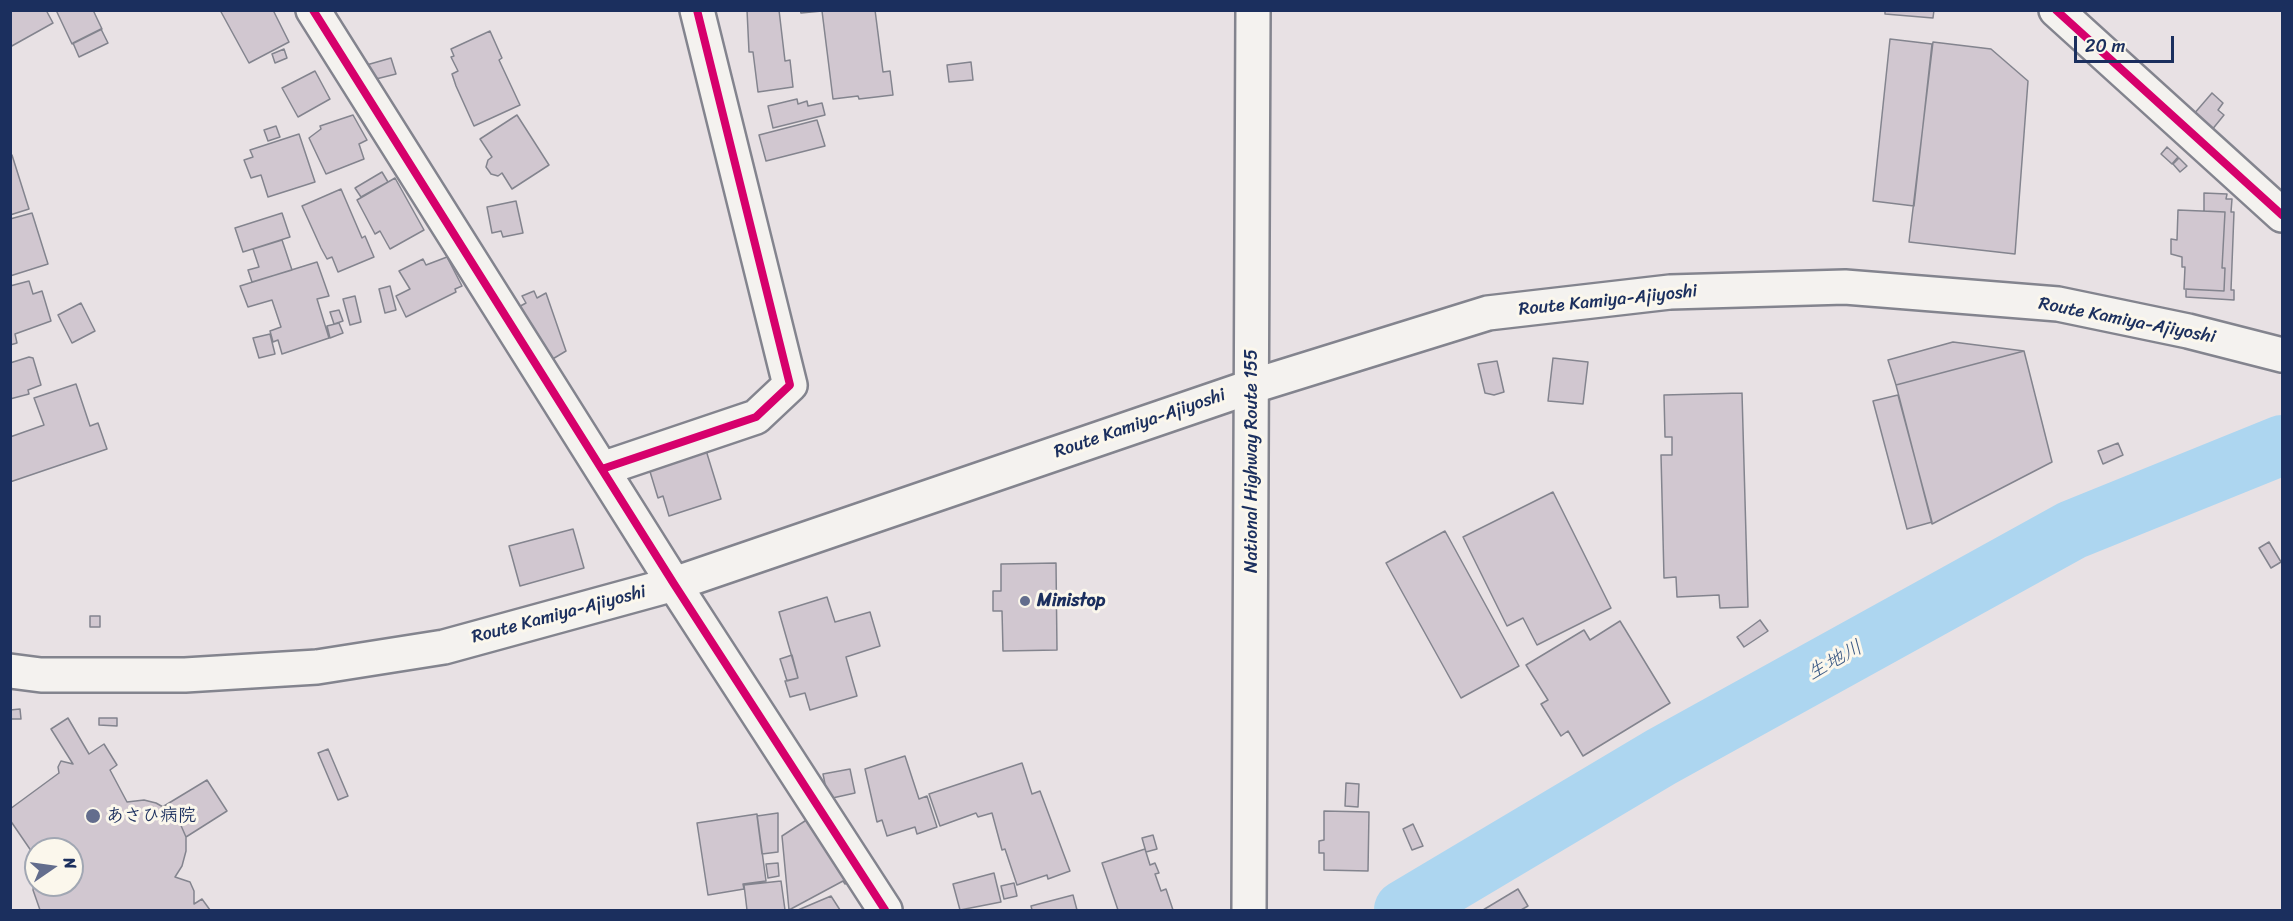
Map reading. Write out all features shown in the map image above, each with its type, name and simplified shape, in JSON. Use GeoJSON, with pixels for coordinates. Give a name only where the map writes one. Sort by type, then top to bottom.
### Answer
{"type":"FeatureCollection","features":[{"type":"Feature","properties":{"kind":"main road"},"geometry":{"type":"LineString","coordinates":[[313,10],[674,584],[885,910]]}},
{"type":"Feature","properties":{"kind":"main road"},"geometry":{"type":"LineString","coordinates":[[602,469],[756,417],[790,385],[697,10]]}},
{"type":"Feature","properties":{"kind":"main road","name":"National Highway Route 155"},"geometry":{"type":"LineString","coordinates":[[1250,910],[1253,10]]}},
{"type":"Feature","properties":{"kind":"main road"},"geometry":{"type":"LineString","coordinates":[[2056,10],[2283,214]]}},
{"type":"Feature","properties":{"kind":"main road","name":"Route Kamiya-Ajiyoshi"},"geometry":{"type":"LineString","coordinates":[[10,671],[41,675],[173,675],[317,667],[444,647],[674,584],[1253,386],[1488,313],[1670,292],[1833,287],[2058,304],[2188,331],[2283,355]]}},
{"type":"Feature","properties":{"kind":"building"},"geometry":{"type":"Polygon","coordinates":[[[10,10],[46,10],[53,23],[10,47],[10,10]]]}},
{"type":"Feature","properties":{"kind":"building"},"geometry":{"type":"Polygon","coordinates":[[[56,10],[93,10],[102,29],[72,44],[56,10]]]}},
{"type":"Feature","properties":{"kind":"building"},"geometry":{"type":"Polygon","coordinates":[[[220,10],[273,10],[289,42],[249,63],[220,10]]]}},
{"type":"Feature","properties":{"kind":"building"},"geometry":{"type":"Polygon","coordinates":[[[747,10],[779,10],[785,61],[790,60],[793,87],[758,92],[753,52],[749,52],[747,10]]]}},
{"type":"Feature","properties":{"kind":"building"},"geometry":{"type":"Polygon","coordinates":[[[800,10],[875,10],[883,72],[890,71],[893,95],[833,99],[822,11],[801,13],[800,10]]]}},
{"type":"Feature","properties":{"kind":"building"},"geometry":{"type":"Polygon","coordinates":[[[1885,10],[1934,10],[1933,18],[1885,14],[1885,10]]]}},
{"type":"Feature","properties":{"kind":"building"},"geometry":{"type":"Polygon","coordinates":[[[101,29],[108,43],[79,57],[73,43],[101,29]]]}},
{"type":"Feature","properties":{"kind":"building"},"geometry":{"type":"Polygon","coordinates":[[[490,31],[502,58],[499,60],[520,105],[474,126],[452,74],[458,71],[451,57],[454,56],[451,49],[490,31]]]}},
{"type":"Feature","properties":{"kind":"building"},"geometry":{"type":"Polygon","coordinates":[[[1890,39],[1932,44],[1914,206],[1873,201],[1890,39]]]}},
{"type":"Feature","properties":{"kind":"building"},"geometry":{"type":"Polygon","coordinates":[[[1933,42],[1991,49],[2028,81],[2015,254],[1909,242],[1933,42]]]}},
{"type":"Feature","properties":{"kind":"building"},"geometry":{"type":"Polygon","coordinates":[[[284,49],[287,58],[275,63],[272,54],[284,49]]]}},
{"type":"Feature","properties":{"kind":"building"},"geometry":{"type":"Polygon","coordinates":[[[391,58],[396,74],[368,81],[363,66],[391,58]]]}},
{"type":"Feature","properties":{"kind":"building"},"geometry":{"type":"Polygon","coordinates":[[[971,62],[973,80],[949,82],[947,65],[971,62]]]}},
{"type":"Feature","properties":{"kind":"building"},"geometry":{"type":"Polygon","coordinates":[[[315,71],[330,99],[298,117],[282,88],[315,71]]]}},
{"type":"Feature","properties":{"kind":"building"},"geometry":{"type":"Polygon","coordinates":[[[2212,93],[2223,103],[2218,110],[2224,115],[2211,131],[2193,115],[2212,93]]]}},
{"type":"Feature","properties":{"kind":"building"},"geometry":{"type":"Polygon","coordinates":[[[797,99],[798,104],[807,101],[808,106],[822,103],[825,115],[773,128],[768,106],[797,99]]]}},
{"type":"Feature","properties":{"kind":"building"},"geometry":{"type":"Polygon","coordinates":[[[353,115],[367,140],[359,144],[364,159],[326,174],[309,138],[321,129],[320,126],[353,115]]]}},
{"type":"Feature","properties":{"kind":"building"},"geometry":{"type":"Polygon","coordinates":[[[517,115],[549,165],[512,189],[502,173],[498,176],[491,174],[486,167],[488,160],[492,157],[480,139],[517,115]]]}},
{"type":"Feature","properties":{"kind":"building"},"geometry":{"type":"Polygon","coordinates":[[[817,120],[825,146],[766,161],[759,135],[817,120]]]}},
{"type":"Feature","properties":{"kind":"building"},"geometry":{"type":"Polygon","coordinates":[[[276,126],[280,137],[268,141],[264,130],[276,126]]]}},
{"type":"Feature","properties":{"kind":"building"},"geometry":{"type":"Polygon","coordinates":[[[299,134],[315,182],[268,197],[261,175],[251,178],[244,160],[253,157],[250,150],[299,134]]]}},
{"type":"Feature","properties":{"kind":"building"},"geometry":{"type":"Polygon","coordinates":[[[2167,147],[2178,157],[2172,164],[2161,154],[2167,147]]]}},
{"type":"Feature","properties":{"kind":"building"},"geometry":{"type":"Polygon","coordinates":[[[12,155],[29,209],[10,215],[10,156],[12,155]]]}},
{"type":"Feature","properties":{"kind":"building"},"geometry":{"type":"Polygon","coordinates":[[[2179,158],[2187,166],[2180,172],[2173,164],[2179,158]]]}},
{"type":"Feature","properties":{"kind":"building"},"geometry":{"type":"Polygon","coordinates":[[[382,172],[388,182],[361,197],[355,188],[382,172]]]}},
{"type":"Feature","properties":{"kind":"building"},"geometry":{"type":"Polygon","coordinates":[[[395,178],[424,230],[390,249],[380,231],[375,234],[357,200],[395,178]]]}},
{"type":"Feature","properties":{"kind":"building"},"geometry":{"type":"Polygon","coordinates":[[[341,189],[362,238],[365,236],[374,257],[338,272],[332,257],[327,259],[321,248],[302,206],[341,189]]]}},
{"type":"Feature","properties":{"kind":"building"},"geometry":{"type":"Polygon","coordinates":[[[2204,193],[2227,194],[2226,199],[2232,199],[2231,212],[2234,212],[2231,290],[2234,290],[2234,300],[2186,297],[2186,289],[2224,291],[2225,268],[2222,268],[2225,212],[2204,211],[2204,193]]]}},
{"type":"Feature","properties":{"kind":"building"},"geometry":{"type":"Polygon","coordinates":[[[516,201],[523,233],[503,237],[501,231],[492,233],[487,207],[516,201]]]}},
{"type":"Feature","properties":{"kind":"building"},"geometry":{"type":"Polygon","coordinates":[[[2178,210],[2225,212],[2222,268],[2225,268],[2224,291],[2184,289],[2185,267],[2182,267],[2182,257],[2171,254],[2171,239],[2177,240],[2178,210]]]}},
{"type":"Feature","properties":{"kind":"building"},"geometry":{"type":"Polygon","coordinates":[[[32,213],[48,264],[10,276],[10,219],[32,213]]]}},
{"type":"Feature","properties":{"kind":"building"},"geometry":{"type":"Polygon","coordinates":[[[282,213],[290,237],[243,252],[235,228],[282,213]]]}},
{"type":"Feature","properties":{"kind":"building"},"geometry":{"type":"Polygon","coordinates":[[[282,240],[292,270],[252,282],[248,270],[259,267],[253,249],[282,240]]]}},
{"type":"Feature","properties":{"kind":"building"},"geometry":{"type":"Polygon","coordinates":[[[447,257],[462,286],[455,289],[456,292],[406,317],[396,296],[410,289],[399,271],[423,259],[426,265],[447,257]]]}},
{"type":"Feature","properties":{"kind":"building"},"geometry":{"type":"Polygon","coordinates":[[[317,262],[329,296],[317,299],[329,338],[282,354],[278,340],[273,342],[270,331],[281,327],[272,300],[248,307],[240,286],[317,262]]]}},
{"type":"Feature","properties":{"kind":"building"},"geometry":{"type":"Polygon","coordinates":[[[29,281],[33,294],[42,291],[51,321],[15,334],[17,343],[10,345],[10,286],[29,281]]]}},
{"type":"Feature","properties":{"kind":"building"},"geometry":{"type":"Polygon","coordinates":[[[390,286],[396,310],[385,313],[379,289],[390,286]]]}},
{"type":"Feature","properties":{"kind":"building"},"geometry":{"type":"Polygon","coordinates":[[[534,291],[537,298],[546,293],[566,351],[546,363],[513,310],[526,303],[522,296],[534,291]]]}},
{"type":"Feature","properties":{"kind":"building"},"geometry":{"type":"Polygon","coordinates":[[[355,296],[361,322],[350,325],[343,299],[355,296]]]}},
{"type":"Feature","properties":{"kind":"building"},"geometry":{"type":"Polygon","coordinates":[[[81,303],[95,331],[72,343],[58,315],[81,303]]]}},
{"type":"Feature","properties":{"kind":"building"},"geometry":{"type":"Polygon","coordinates":[[[339,310],[343,321],[334,324],[330,312],[339,310]]]}},
{"type":"Feature","properties":{"kind":"building"},"geometry":{"type":"Polygon","coordinates":[[[339,323],[343,333],[330,338],[327,326],[339,323]]]}},
{"type":"Feature","properties":{"kind":"building"},"geometry":{"type":"Polygon","coordinates":[[[270,334],[275,354],[259,358],[253,338],[270,334]]]}},
{"type":"Feature","properties":{"kind":"building"},"geometry":{"type":"Polygon","coordinates":[[[1953,342],[2024,351],[1896,385],[1888,360],[1953,342]]]}},
{"type":"Feature","properties":{"kind":"building"},"geometry":{"type":"Polygon","coordinates":[[[2024,351],[2052,462],[1932,524],[1896,385],[2024,351]]]}},
{"type":"Feature","properties":{"kind":"building"},"geometry":{"type":"Polygon","coordinates":[[[29,357],[33,358],[41,385],[28,390],[29,394],[10,399],[10,363],[29,357]]]}},
{"type":"Feature","properties":{"kind":"building"},"geometry":{"type":"Polygon","coordinates":[[[1553,358],[1588,362],[1583,404],[1548,401],[1553,358]]]}},
{"type":"Feature","properties":{"kind":"building"},"geometry":{"type":"Polygon","coordinates":[[[1497,361],[1504,392],[1494,395],[1485,393],[1478,364],[1497,361]]]}},
{"type":"Feature","properties":{"kind":"building"},"geometry":{"type":"Polygon","coordinates":[[[76,384],[90,426],[98,423],[107,449],[10,482],[10,437],[44,425],[34,398],[76,384]]]}},
{"type":"Feature","properties":{"kind":"building"},"geometry":{"type":"Polygon","coordinates":[[[1742,393],[1748,607],[1720,608],[1719,595],[1677,597],[1676,577],[1664,578],[1661,455],[1672,455],[1672,437],[1665,437],[1664,395],[1742,393]]]}},
{"type":"Feature","properties":{"kind":"building"},"geometry":{"type":"Polygon","coordinates":[[[1898,395],[1932,522],[1907,529],[1873,401],[1898,395]]]}},
{"type":"Feature","properties":{"kind":"building"},"geometry":{"type":"Polygon","coordinates":[[[2118,443],[2123,455],[2103,464],[2098,451],[2118,443]]]}},
{"type":"Feature","properties":{"kind":"building"},"geometry":{"type":"Polygon","coordinates":[[[705,447],[721,499],[669,516],[663,496],[658,498],[648,465],[705,447]]]}},
{"type":"Feature","properties":{"kind":"building"},"geometry":{"type":"Polygon","coordinates":[[[1553,492],[1611,608],[1537,645],[1523,618],[1507,626],[1463,537],[1553,492]]]}},
{"type":"Feature","properties":{"kind":"building"},"geometry":{"type":"Polygon","coordinates":[[[573,529],[584,568],[520,586],[509,546],[573,529]]]}},
{"type":"Feature","properties":{"kind":"building"},"geometry":{"type":"Polygon","coordinates":[[[1445,531],[1519,666],[1461,698],[1386,563],[1445,531]]]}},
{"type":"Feature","properties":{"kind":"building"},"geometry":{"type":"Polygon","coordinates":[[[2269,542],[2281,562],[2271,568],[2259,548],[2269,542]]]}},
{"type":"Feature","properties":{"kind":"building","name":"Ministop"},"geometry":{"type":"Polygon","coordinates":[[[1056,563],[1057,650],[1003,651],[1002,611],[993,611],[993,591],[1001,591],[1001,564],[1056,563]]]}},
{"type":"Feature","properties":{"kind":"building"},"geometry":{"type":"Polygon","coordinates":[[[827,597],[835,622],[870,612],[880,646],[846,657],[857,696],[810,710],[805,693],[790,697],[785,681],[798,678],[779,612],[827,597]]]}},
{"type":"Feature","properties":{"kind":"building"},"geometry":{"type":"Polygon","coordinates":[[[90,616],[100,616],[100,627],[90,627],[90,616]]]}},
{"type":"Feature","properties":{"kind":"building"},"geometry":{"type":"Polygon","coordinates":[[[1760,620],[1768,631],[1744,647],[1737,637],[1760,620]]]}},
{"type":"Feature","properties":{"kind":"building"},"geometry":{"type":"Polygon","coordinates":[[[1620,621],[1670,703],[1583,756],[1568,731],[1561,736],[1541,704],[1548,700],[1526,665],[1584,630],[1590,640],[1620,621]]]}},
{"type":"Feature","properties":{"kind":"building"},"geometry":{"type":"Polygon","coordinates":[[[792,655],[798,678],[787,681],[780,659],[792,655]]]}},
{"type":"Feature","properties":{"kind":"building"},"geometry":{"type":"Polygon","coordinates":[[[20,709],[21,719],[10,719],[10,710],[20,709]]]}},
{"type":"Feature","properties":{"kind":"building","name":"あさひ病院"},"geometry":{"type":"Polygon","coordinates":[[[68,718],[89,754],[104,744],[117,765],[110,770],[127,802],[144,800],[156,803],[172,812],[186,837],[186,851],[182,866],[175,877],[190,882],[194,891],[194,904],[202,899],[210,910],[40,910],[35,897],[84,897],[84,837],[24,837],[24,840],[10,820],[10,809],[59,773],[58,767],[61,761],[73,764],[51,729],[68,718]]]}},
{"type":"Feature","properties":{"kind":"building"},"geometry":{"type":"Polygon","coordinates":[[[99,718],[117,718],[117,726],[99,725],[99,718]]]}},
{"type":"Feature","properties":{"kind":"building"},"geometry":{"type":"Polygon","coordinates":[[[328,749],[348,796],[338,800],[318,753],[328,749]]]}},
{"type":"Feature","properties":{"kind":"building"},"geometry":{"type":"Polygon","coordinates":[[[905,756],[919,799],[927,796],[937,827],[917,834],[915,827],[887,836],[882,820],[877,822],[865,769],[905,756]]]}},
{"type":"Feature","properties":{"kind":"building"},"geometry":{"type":"Polygon","coordinates":[[[1022,763],[1032,794],[1040,791],[1070,871],[1048,879],[1047,875],[1017,885],[1005,849],[1002,850],[992,813],[978,817],[976,813],[940,826],[929,794],[1022,763]]]}},
{"type":"Feature","properties":{"kind":"building"},"geometry":{"type":"Polygon","coordinates":[[[850,769],[855,793],[828,799],[823,774],[850,769]]]}},
{"type":"Feature","properties":{"kind":"building"},"geometry":{"type":"Polygon","coordinates":[[[207,780],[227,811],[186,837],[179,821],[164,806],[207,780]]]}},
{"type":"Feature","properties":{"kind":"building"},"geometry":{"type":"Polygon","coordinates":[[[1346,783],[1359,784],[1358,807],[1345,806],[1346,783]]]}},
{"type":"Feature","properties":{"kind":"building"},"geometry":{"type":"Polygon","coordinates":[[[1324,811],[1369,812],[1368,871],[1324,870],[1324,853],[1319,853],[1319,841],[1324,840],[1324,811]]]}},
{"type":"Feature","properties":{"kind":"building"},"geometry":{"type":"Polygon","coordinates":[[[778,813],[778,852],[762,854],[757,816],[778,813]]]}},
{"type":"Feature","properties":{"kind":"building"},"geometry":{"type":"Polygon","coordinates":[[[757,814],[766,881],[743,884],[744,889],[708,895],[697,823],[757,814]]]}},
{"type":"Feature","properties":{"kind":"building"},"geometry":{"type":"Polygon","coordinates":[[[808,819],[849,882],[845,884],[843,881],[789,910],[782,836],[808,819]]]}},
{"type":"Feature","properties":{"kind":"building"},"geometry":{"type":"Polygon","coordinates":[[[1413,824],[1423,846],[1412,850],[1403,829],[1413,824]]]}},
{"type":"Feature","properties":{"kind":"building"},"geometry":{"type":"Polygon","coordinates":[[[1153,835],[1157,849],[1146,852],[1142,838],[1153,835]]]}},
{"type":"Feature","properties":{"kind":"building"},"geometry":{"type":"Polygon","coordinates":[[[1145,849],[1150,865],[1155,863],[1159,873],[1155,874],[1161,891],[1166,889],[1173,910],[1118,910],[1102,863],[1145,849]]]}},
{"type":"Feature","properties":{"kind":"building"},"geometry":{"type":"Polygon","coordinates":[[[778,863],[779,876],[768,878],[766,864],[778,863]]]}},
{"type":"Feature","properties":{"kind":"building"},"geometry":{"type":"Polygon","coordinates":[[[994,873],[1001,902],[960,910],[953,884],[994,873]]]}},
{"type":"Feature","properties":{"kind":"building"},"geometry":{"type":"Polygon","coordinates":[[[781,881],[785,910],[747,910],[744,885],[781,881]]]}},
{"type":"Feature","properties":{"kind":"building"},"geometry":{"type":"Polygon","coordinates":[[[1014,883],[1017,896],[1004,899],[1001,886],[1014,883]]]}},
{"type":"Feature","properties":{"kind":"building"},"geometry":{"type":"Polygon","coordinates":[[[1518,889],[1528,906],[1521,910],[1483,910],[1518,889]]]}},
{"type":"Feature","properties":{"kind":"building"},"geometry":{"type":"Polygon","coordinates":[[[1073,895],[1077,910],[1032,910],[1031,906],[1073,895]]]}},
{"type":"Feature","properties":{"kind":"building"},"geometry":{"type":"Polygon","coordinates":[[[831,896],[840,910],[798,910],[831,896]]]}},
{"type":"Feature","properties":{"kind":"waterway","name":"生地川"},"geometry":{"type":"LineString","coordinates":[[1404,910],[1661,757],[2072,530],[2282,445]]}},
{"type":"Feature","properties":{"kind":"cycle path"},"geometry":{"type":"LineString","coordinates":[[313,10],[674,584],[885,910]]}},
{"type":"Feature","properties":{"kind":"cycle path"},"geometry":{"type":"LineString","coordinates":[[602,469],[756,417],[790,385],[697,10]]}},
{"type":"Feature","properties":{"kind":"cycle path"},"geometry":{"type":"LineString","coordinates":[[2056,10],[2282,215]]}},
{"type":"Feature","properties":{"kind":"place","name":"Ministop"},"geometry":{"type":"Point","coordinates":[1025,601]}},
{"type":"Feature","properties":{"kind":"place","name":"あさひ病院"},"geometry":{"type":"Point","coordinates":[93,816]}}]}
